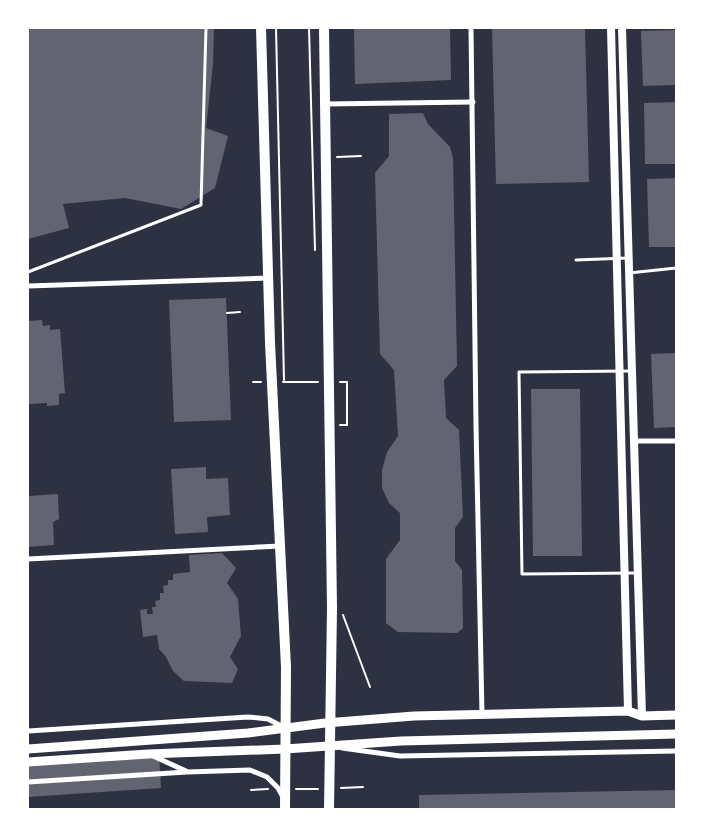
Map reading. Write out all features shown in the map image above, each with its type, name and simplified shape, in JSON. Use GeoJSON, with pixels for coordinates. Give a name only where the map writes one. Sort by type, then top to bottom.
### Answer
{"type":"FeatureCollection","features":[{"type":"Feature","properties":{"kind":"highway"},"geometry":{"type":"LineString","coordinates":[[262,28],[268,278],[286,667],[286,728],[282,789],[285,805]]}},
{"type":"Feature","properties":{"kind":"highway"},"geometry":{"type":"LineString","coordinates":[[324,28],[332,608],[329,810]]}},
{"type":"Feature","properties":{"kind":"main road"},"geometry":{"type":"LineString","coordinates":[[28,749],[220,735],[329,722],[414,716],[628,711],[642,716],[676,715]]}},
{"type":"Feature","properties":{"kind":"main road"},"geometry":{"type":"LineString","coordinates":[[28,762],[401,741],[676,734]]}},
{"type":"Feature","properties":{"kind":"street"},"geometry":{"type":"LineString","coordinates":[[471,28],[482,714]]}},
{"type":"Feature","properties":{"kind":"street"},"geometry":{"type":"LineString","coordinates":[[611,28],[628,711]]}},
{"type":"Feature","properties":{"kind":"street"},"geometry":{"type":"LineString","coordinates":[[622,28],[642,716]]}},
{"type":"Feature","properties":{"kind":"street"},"geometry":{"type":"LineString","coordinates":[[325,104],[473,102]]}},
{"type":"Feature","properties":{"kind":"street"},"geometry":{"type":"LineString","coordinates":[[28,286],[268,278]]}},
{"type":"Feature","properties":{"kind":"street"},"geometry":{"type":"LineString","coordinates":[[634,441],[676,441]]}},
{"type":"Feature","properties":{"kind":"street"},"geometry":{"type":"LineString","coordinates":[[28,559],[280,546]]}},
{"type":"Feature","properties":{"kind":"street"},"geometry":{"type":"LineString","coordinates":[[28,731],[248,717],[268,719],[286,728]]}},
{"type":"Feature","properties":{"kind":"street"},"geometry":{"type":"LineString","coordinates":[[330,746],[400,756],[676,751]]}},
{"type":"Feature","properties":{"kind":"street"},"geometry":{"type":"LineString","coordinates":[[148,754],[187,772]]}},
{"type":"Feature","properties":{"kind":"street"},"geometry":{"type":"LineString","coordinates":[[28,782],[250,770],[268,777],[282,789]]}},
{"type":"Feature","properties":{"kind":"lane"},"geometry":{"type":"LineString","coordinates":[[28,272],[201,205],[206,28]]}},
{"type":"Feature","properties":{"kind":"lane"},"geometry":{"type":"LineString","coordinates":[[576,260],[628,258]]}},
{"type":"Feature","properties":{"kind":"lane"},"geometry":{"type":"LineString","coordinates":[[629,273],[676,268]]}},
{"type":"Feature","properties":{"kind":"lane"},"geometry":{"type":"LineString","coordinates":[[632,371],[519,372],[522,574],[637,573]]}},
{"type":"Feature","properties":{"kind":"path"},"geometry":{"type":"LineString","coordinates":[[276,28],[284,382]]}},
{"type":"Feature","properties":{"kind":"path"},"geometry":{"type":"LineString","coordinates":[[309,28],[315,251]]}},
{"type":"Feature","properties":{"kind":"path"},"geometry":{"type":"LineString","coordinates":[[335,157],[361,156]]}},
{"type":"Feature","properties":{"kind":"path"},"geometry":{"type":"LineString","coordinates":[[227,313],[240,312]]}},
{"type":"Feature","properties":{"kind":"path"},"geometry":{"type":"LineString","coordinates":[[253,382],[268,382]]}},
{"type":"Feature","properties":{"kind":"path"},"geometry":{"type":"LineString","coordinates":[[276,382],[327,382]]}},
{"type":"Feature","properties":{"kind":"path"},"geometry":{"type":"LineString","coordinates":[[337,382],[346,382],[347,425],[339,425]]}},
{"type":"Feature","properties":{"kind":"path"},"geometry":{"type":"LineString","coordinates":[[251,790],[363,787]]}},
{"type":"Feature","properties":{"kind":"building"},"geometry":{"type":"Polygon","coordinates":[[[28,28],[214,28],[213,64],[206,128],[228,136],[215,188],[181,209],[125,198],[63,204],[69,228],[28,239],[28,28]]]}},
{"type":"Feature","properties":{"kind":"building"},"geometry":{"type":"Polygon","coordinates":[[[354,28],[450,28],[451,80],[355,84],[354,28]]]}},
{"type":"Feature","properties":{"kind":"building"},"geometry":{"type":"Polygon","coordinates":[[[492,28],[585,28],[589,182],[496,184],[492,28]]]}},
{"type":"Feature","properties":{"kind":"building"},"geometry":{"type":"Polygon","coordinates":[[[676,30],[676,85],[643,86],[641,31],[676,30]]]}},
{"type":"Feature","properties":{"kind":"building"},"geometry":{"type":"Polygon","coordinates":[[[676,102],[676,164],[645,164],[644,103],[676,102]]]}},
{"type":"Feature","properties":{"kind":"building"},"geometry":{"type":"Polygon","coordinates":[[[423,113],[428,124],[450,147],[453,158],[457,366],[444,380],[446,418],[459,430],[463,517],[455,528],[455,561],[462,570],[463,628],[457,633],[398,632],[386,623],[386,559],[400,540],[400,513],[389,503],[382,488],[382,470],[387,452],[398,436],[394,370],[380,354],[375,173],[389,156],[389,114],[423,113]]]}},
{"type":"Feature","properties":{"kind":"building"},"geometry":{"type":"Polygon","coordinates":[[[676,178],[676,247],[649,247],[647,179],[676,178]]]}},
{"type":"Feature","properties":{"kind":"building"},"geometry":{"type":"Polygon","coordinates":[[[226,298],[231,420],[174,422],[169,300],[226,298]]]}},
{"type":"Feature","properties":{"kind":"building"},"geometry":{"type":"Polygon","coordinates":[[[42,320],[43,326],[50,325],[50,330],[60,329],[65,393],[59,394],[59,405],[47,406],[47,403],[28,404],[28,321],[42,320]]]}},
{"type":"Feature","properties":{"kind":"building"},"geometry":{"type":"Polygon","coordinates":[[[676,353],[676,427],[654,428],[651,354],[676,353]]]}},
{"type":"Feature","properties":{"kind":"building"},"geometry":{"type":"Polygon","coordinates":[[[531,389],[580,389],[582,556],[533,556],[531,389]]]}},
{"type":"Feature","properties":{"kind":"building"},"geometry":{"type":"Polygon","coordinates":[[[206,467],[206,479],[228,478],[230,515],[207,517],[208,532],[175,534],[171,469],[206,467]]]}},
{"type":"Feature","properties":{"kind":"building"},"geometry":{"type":"Polygon","coordinates":[[[58,494],[59,519],[53,522],[54,545],[28,547],[28,496],[58,494]]]}},
{"type":"Feature","properties":{"kind":"building"},"geometry":{"type":"Polygon","coordinates":[[[222,553],[236,568],[227,583],[238,599],[241,636],[230,657],[238,669],[232,683],[184,681],[173,671],[166,657],[159,649],[157,635],[143,637],[140,610],[147,609],[147,614],[153,614],[152,607],[156,607],[155,601],[160,600],[160,593],[164,593],[163,586],[168,585],[168,580],[173,580],[173,574],[190,572],[189,555],[222,553]]]}},
{"type":"Feature","properties":{"kind":"building"},"geometry":{"type":"Polygon","coordinates":[[[159,754],[161,788],[28,797],[28,762],[159,754]]]}},
{"type":"Feature","properties":{"kind":"building"},"geometry":{"type":"Polygon","coordinates":[[[676,790],[676,810],[419,810],[419,795],[676,790]]]}}]}
